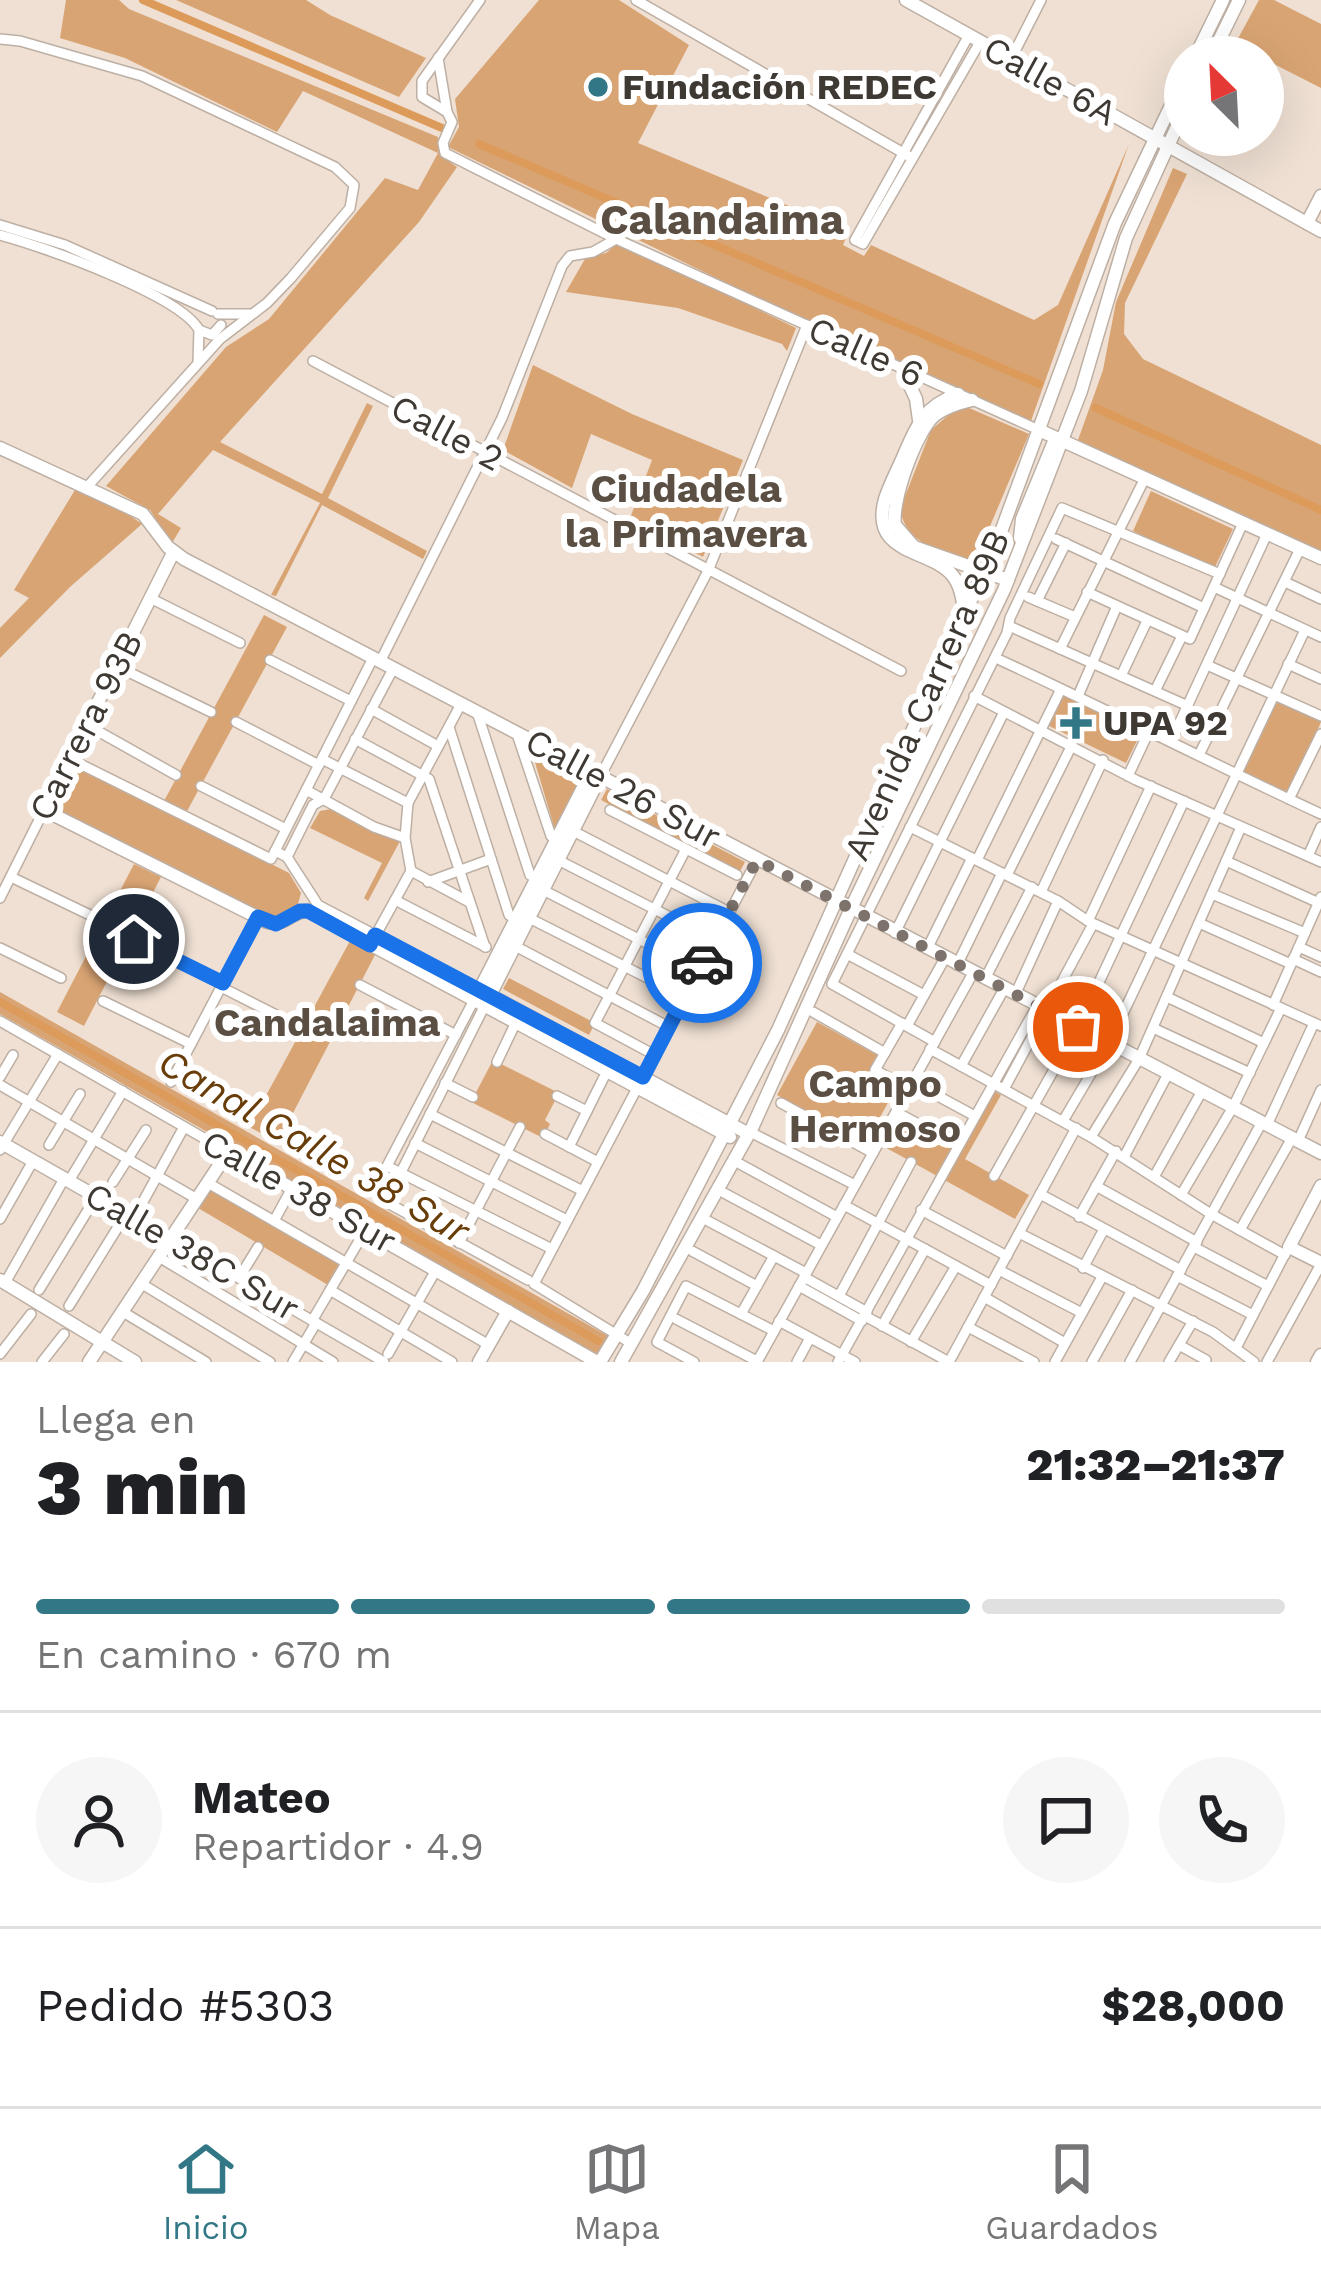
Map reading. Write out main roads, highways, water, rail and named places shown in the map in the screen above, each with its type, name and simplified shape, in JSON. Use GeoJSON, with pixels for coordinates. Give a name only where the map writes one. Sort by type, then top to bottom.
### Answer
{"type":"FeatureCollection","features":[{"type":"Feature","properties":{"kind":"waterway"},"geometry":{"type":"LineString","coordinates":[[143,0],[442,128]]}},
{"type":"Feature","properties":{"kind":"waterway"},"geometry":{"type":"LineString","coordinates":[[479,144],[1039,384]]}},
{"type":"Feature","properties":{"kind":"waterway"},"geometry":{"type":"LineString","coordinates":[[1096,408],[1321,510]]}},
{"type":"Feature","properties":{"kind":"waterway","name":"Canal Calle 38 Sur"},"geometry":{"type":"LineString","coordinates":[[0,1002],[598,1341]]}},
{"type":"Feature","properties":{"kind":"place","name":"Fundación REDEC"},"geometry":{"type":"Point","coordinates":[598,87]}},
{"type":"Feature","properties":{"kind":"place","name":"UPA 92"},"geometry":{"type":"Point","coordinates":[1076,723]}},
{"type":"Feature","properties":{"kind":"district","name":"Calandaima"},"geometry":{"type":"Point","coordinates":[722,219]}},
{"type":"Feature","properties":{"kind":"district","name":"Ciudadela la Primavera"},"geometry":{"type":"Point","coordinates":[686,510]}},
{"type":"Feature","properties":{"kind":"district","name":"Candalaima"},"geometry":{"type":"Point","coordinates":[327,1022]}},
{"type":"Feature","properties":{"kind":"district","name":"Campo Hermoso"},"geometry":{"type":"Point","coordinates":[875,1106]}}]}
